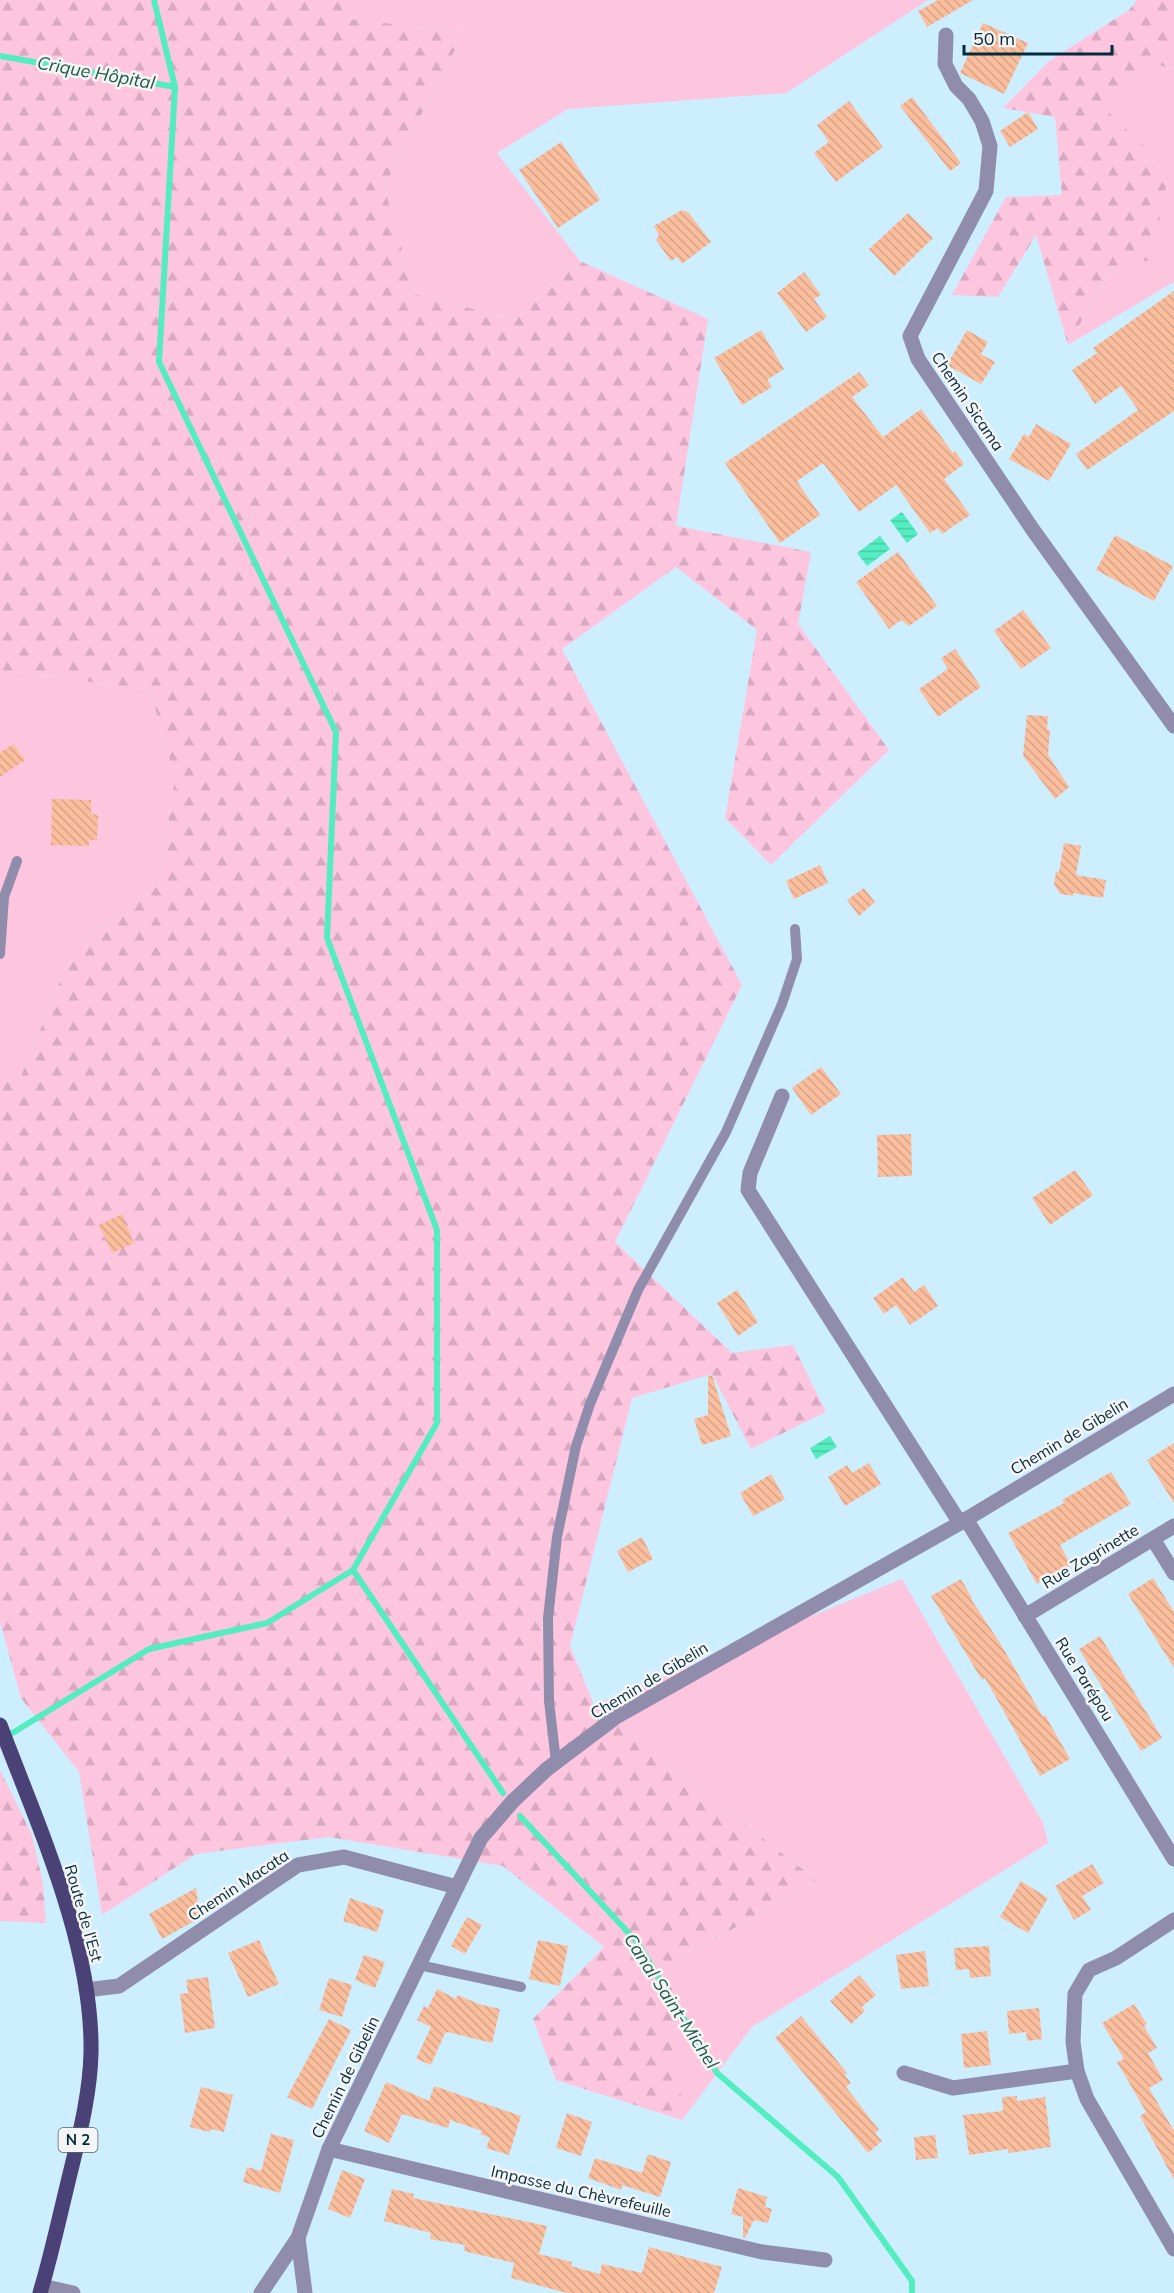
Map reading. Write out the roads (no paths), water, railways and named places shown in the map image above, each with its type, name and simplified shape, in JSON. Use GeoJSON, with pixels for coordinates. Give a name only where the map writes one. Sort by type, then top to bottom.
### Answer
{"type":"FeatureCollection","features":[{"type":"Feature","properties":{"kind":"main road","name":"Route de l'Est"},"geometry":{"type":"LineString","coordinates":[[1,1727],[75,1935],[86,1990],[91,2052],[85,2113],[41,2290]]}},
{"type":"Feature","properties":{"kind":"street","name":"Chemin Sicama"},"geometry":{"type":"LineString","coordinates":[[946,35],[945,64],[956,86],[969,99],[982,121],[990,146],[986,191],[910,336],[918,359],[943,397],[1034,530],[1174,726]]}},
{"type":"Feature","properties":{"kind":"street","name":"Rue Parépou"},"geometry":{"type":"LineString","coordinates":[[782,1096],[750,1173],[748,1190],[1025,1616],[1174,1859]]}},
{"type":"Feature","properties":{"kind":"street","name":"Chemin de Gibelin"},"geometry":{"type":"LineString","coordinates":[[261,2293],[298,2238],[329,2150],[481,1838],[513,1801],[556,1762],[616,1717],[963,1521],[1174,1394]]}},
{"type":"Feature","properties":{"kind":"street","name":"Rue Zagrinette"},"geometry":{"type":"LineString","coordinates":[[1025,1616],[1174,1526]]}},
{"type":"Feature","properties":{"kind":"street"},"geometry":{"type":"LineString","coordinates":[[1153,1539],[1174,1574]]}},
{"type":"Feature","properties":{"kind":"street","name":"Chemin Macata"},"geometry":{"type":"LineString","coordinates":[[86,1990],[119,1986],[298,1865],[344,1857],[457,1887]]}},
{"type":"Feature","properties":{"kind":"street"},"geometry":{"type":"LineString","coordinates":[[1174,1920],[1116,1958],[1089,1970],[1075,1994],[1073,2042],[1077,2071],[1088,2099],[1174,2249]]}},
{"type":"Feature","properties":{"kind":"street"},"geometry":{"type":"LineString","coordinates":[[904,2073],[952,2088],[1077,2071]]}},
{"type":"Feature","properties":{"kind":"street","name":"Impasse du Chèvrefeuille"},"geometry":{"type":"LineString","coordinates":[[329,2150],[762,2252],[825,2260]]}},
{"type":"Feature","properties":{"kind":"street","name":"Chemin de Gibelin"},"geometry":{"type":"LineString","coordinates":[[298,2238],[305,2293]]}},
{"type":"Feature","properties":{"kind":"street"},"geometry":{"type":"LineString","coordinates":[[41,2290],[73,2293]]}},
{"type":"Feature","properties":{"kind":"lane"},"geometry":{"type":"LineString","coordinates":[[0,954],[4,897],[17,861]]}},
{"type":"Feature","properties":{"kind":"lane"},"geometry":{"type":"LineString","coordinates":[[556,1762],[548,1681],[548,1618],[557,1537],[576,1446],[590,1404],[638,1290],[726,1132],[782,1004],[796,959],[795,929]]}},
{"type":"Feature","properties":{"kind":"lane"},"geometry":{"type":"LineString","coordinates":[[419,1965],[521,1987]]}},
{"type":"Feature","properties":{"kind":"waterway","name":"Crique Hôpital"},"geometry":{"type":"LineString","coordinates":[[0,56],[175,87],[154,0]]}},
{"type":"Feature","properties":{"kind":"waterway"},"geometry":{"type":"LineString","coordinates":[[6,1737],[149,1649],[267,1623],[353,1570],[437,1423],[437,1230],[327,938],[336,732],[159,362],[175,87]]}},
{"type":"Feature","properties":{"kind":"waterway","name":"Canal Saint-Michel"},"geometry":{"type":"LineString","coordinates":[[353,1570],[503,1793]]}},
{"type":"Feature","properties":{"kind":"waterway","name":"Canal Saint-Michel"},"geometry":{"type":"LineString","coordinates":[[520,1816],[637,1942],[717,2073],[838,2177],[912,2281],[912,2293]]}}]}
